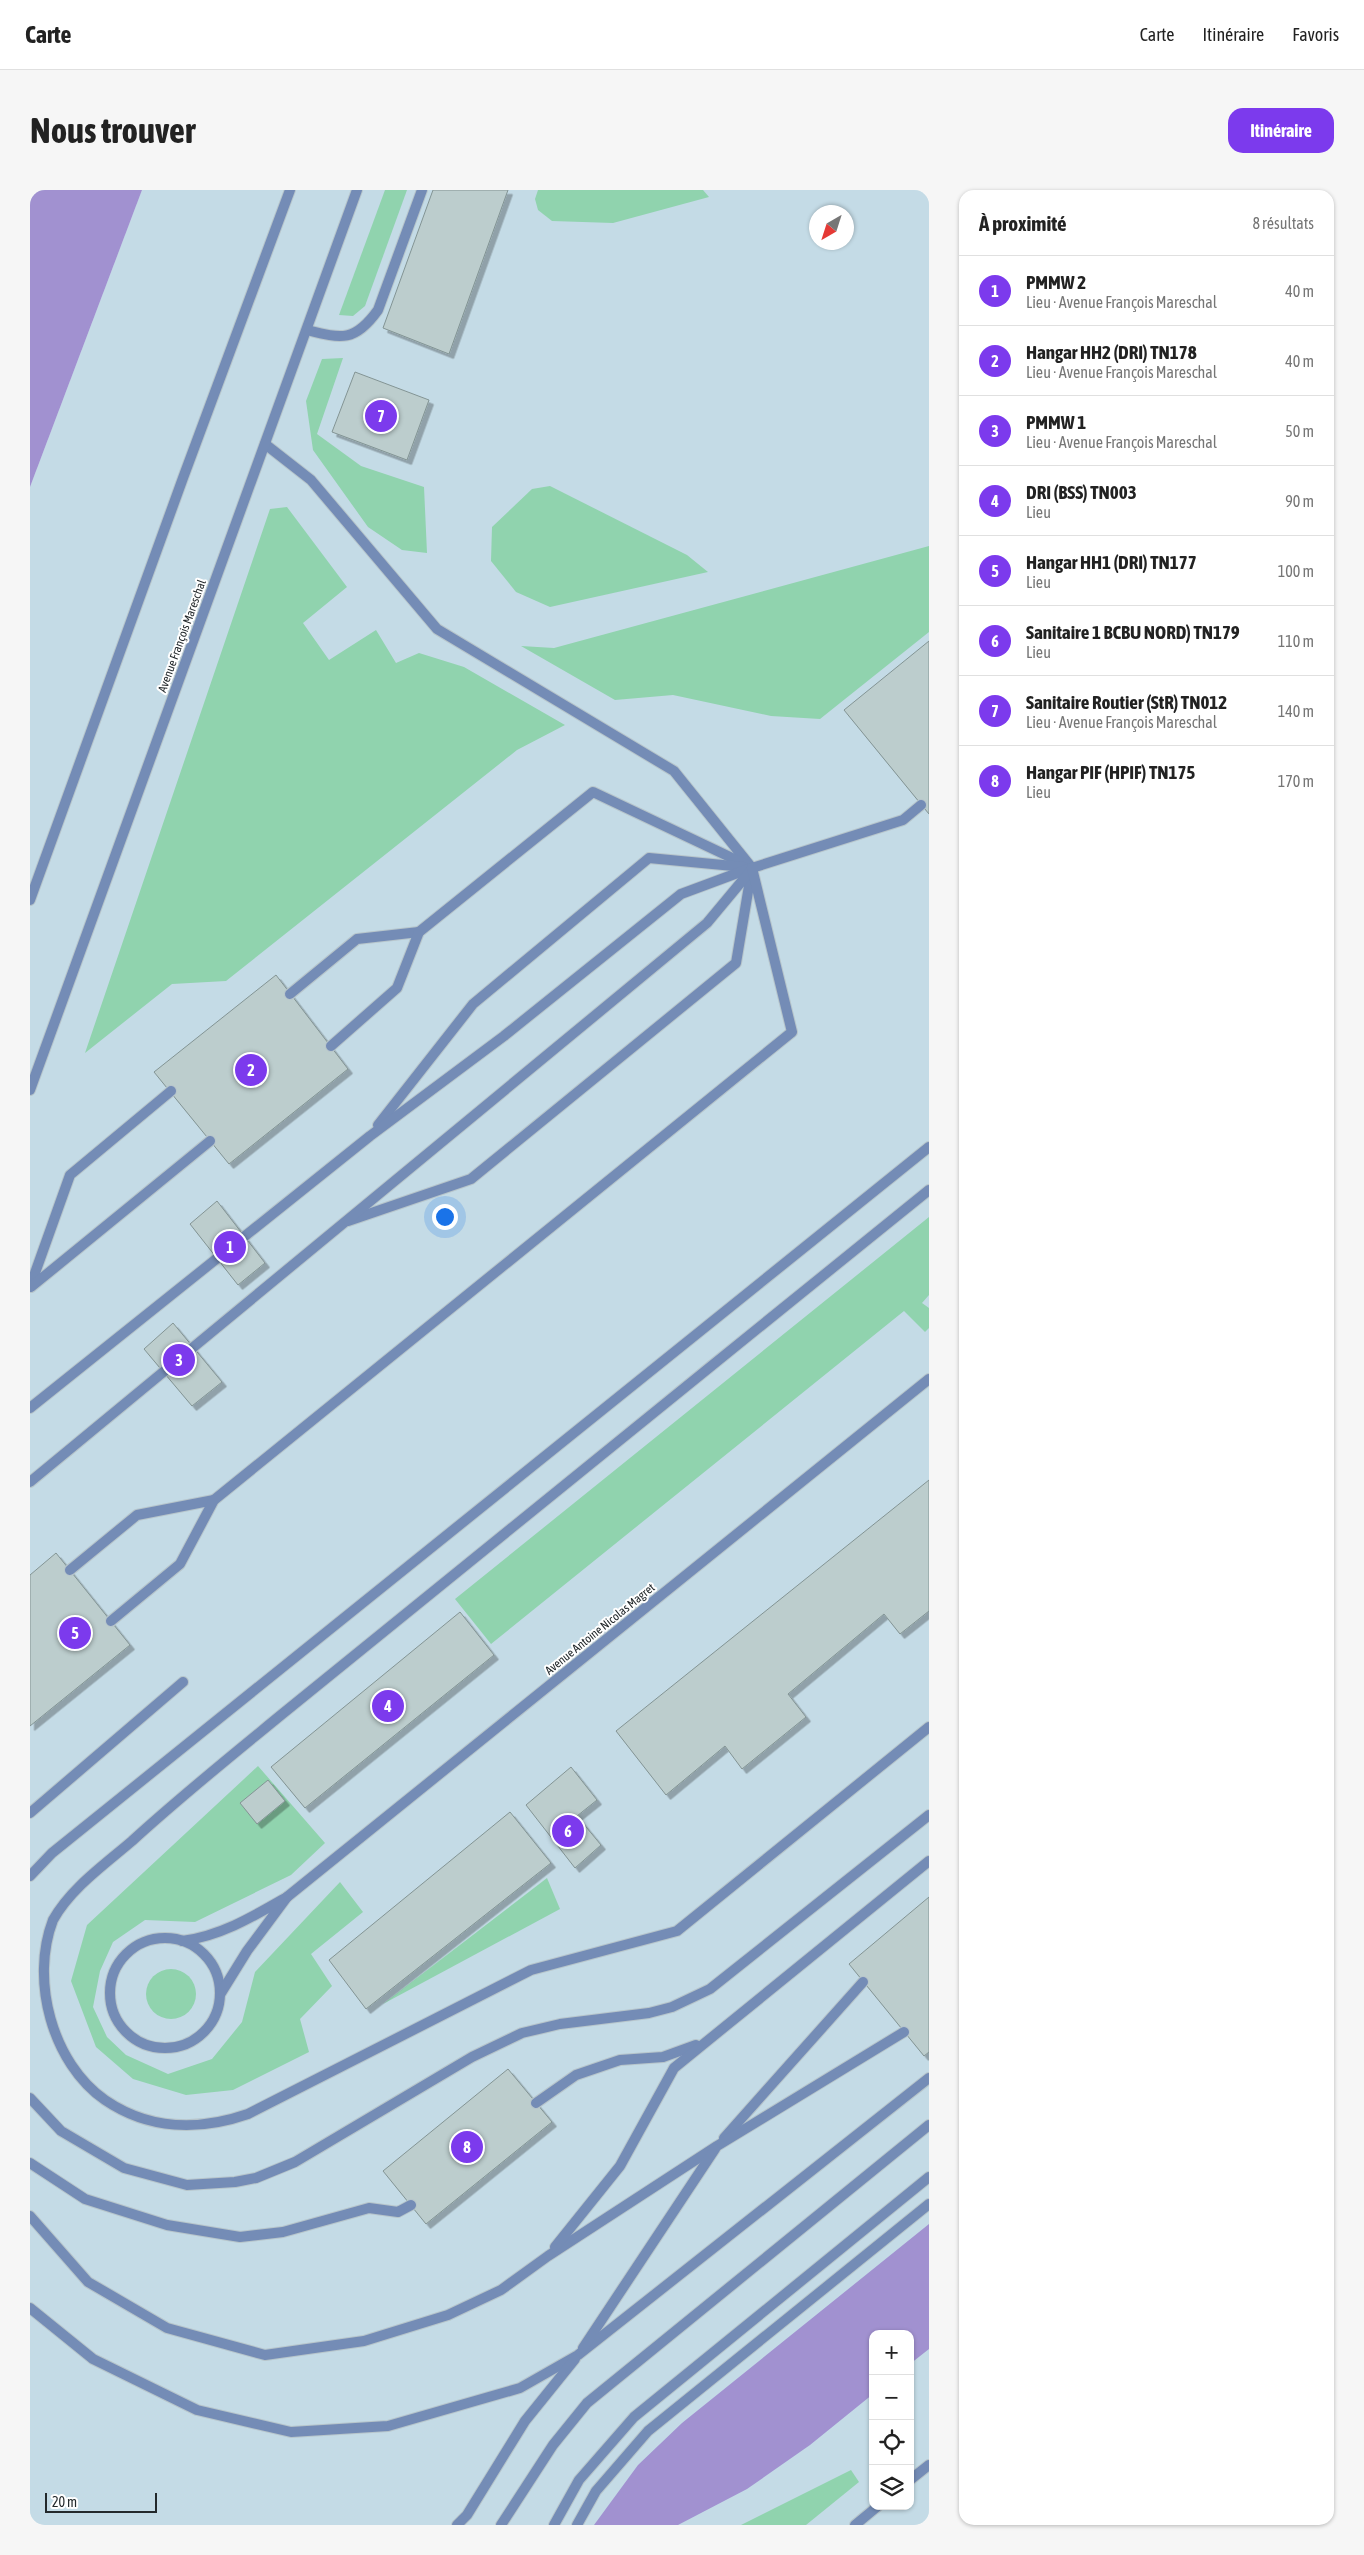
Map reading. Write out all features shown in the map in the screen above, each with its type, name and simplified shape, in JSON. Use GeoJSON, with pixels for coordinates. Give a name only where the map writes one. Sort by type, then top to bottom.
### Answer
{"type":"FeatureCollection","features":[{"type":"Feature","properties":{"kind":"street"},"geometry":{"type":"LineString","coordinates":[[30,900],[182,478],[290,190]]}},
{"type":"Feature","properties":{"kind":"street","name":"Avenue François Mareschal"},"geometry":{"type":"LineString","coordinates":[[30,1090],[358,190]]}},
{"type":"Feature","properties":{"kind":"street"},"geometry":{"type":"LineString","coordinates":[[306,330],[330,336],[351,336],[366,326],[378,310],[422,190]]}},
{"type":"Feature","properties":{"kind":"street"},"geometry":{"type":"LineString","coordinates":[[111,1621],[180,1564],[214,1500],[792,1032],[752,868],[674,771],[437,629],[311,480],[265,444]]}},
{"type":"Feature","properties":{"kind":"street"},"geometry":{"type":"LineString","coordinates":[[331,1046],[398,988],[419,932],[593,792],[752,868]]}},
{"type":"Feature","properties":{"kind":"street"},"geometry":{"type":"LineString","coordinates":[[30,1408],[370,1136],[504,1036],[681,894],[752,868],[903,820],[921,805]]}},
{"type":"Feature","properties":{"kind":"street"},"geometry":{"type":"LineString","coordinates":[[370,1136],[473,1004],[649,858],[752,868]]}},
{"type":"Feature","properties":{"kind":"street"},"geometry":{"type":"LineString","coordinates":[[30,1482],[708,923],[752,868]]}},
{"type":"Feature","properties":{"kind":"street"},"geometry":{"type":"LineString","coordinates":[[348,1221],[471,1179],[736,963],[752,868]]}},
{"type":"Feature","properties":{"kind":"street"},"geometry":{"type":"LineString","coordinates":[[290,994],[357,940],[419,932]]}},
{"type":"Feature","properties":{"kind":"street"},"geometry":{"type":"LineString","coordinates":[[30,1287],[70,1176],[171,1092]]}},
{"type":"Feature","properties":{"kind":"street"},"geometry":{"type":"LineString","coordinates":[[30,1287],[210,1141]]}},
{"type":"Feature","properties":{"kind":"street"},"geometry":{"type":"LineString","coordinates":[[30,1876],[52,1853],[929,1147]]}},
{"type":"Feature","properties":{"kind":"street"},"geometry":{"type":"LineString","coordinates":[[929,1190],[337,1669],[184,1795],[98,1869],[64,1904],[52,1921],[45,1938],[41,1957],[40,1978],[46,2017],[69,2065],[95,2093],[126,2113],[160,2124],[177,2126],[198,2126],[233,2119],[248,2114],[531,1970],[678,1931],[929,1727]]}},
{"type":"Feature","properties":{"kind":"street","name":"Avenue Antoine Nicolas Magret"},"geometry":{"type":"LineString","coordinates":[[181,1941],[197,1948],[209,1961],[218,1976],[220,1993],[217,2011],[209,2027],[188,2044],[170,2048],[152,2047],[135,2039],[122,2026],[113,2010],[110,1992],[114,1974],[123,1959],[145,1943],[163,1939],[181,1941],[198,1939],[223,1931],[287,1897],[929,1379]]}},
{"type":"Feature","properties":{"kind":"street"},"geometry":{"type":"LineString","coordinates":[[70,1570],[137,1515],[214,1500]]}},
{"type":"Feature","properties":{"kind":"street"},"geometry":{"type":"LineString","coordinates":[[30,1814],[183,1682]]}},
{"type":"Feature","properties":{"kind":"street"},"geometry":{"type":"LineString","coordinates":[[30,2098],[61,2131],[124,2168],[187,2185],[213,2185],[256,2178],[295,2162],[497,2044],[545,2027],[649,2013],[692,1999],[710,1988],[929,1815]]}},
{"type":"Feature","properties":{"kind":"street"},"geometry":{"type":"LineString","coordinates":[[548,2256],[620,2166],[674,2068],[929,1861]]}},
{"type":"Feature","properties":{"kind":"street","name":"Avenue Antoine Nicolas Magret"},"geometry":{"type":"LineString","coordinates":[[220,1993],[247,1951],[287,1897]]}},
{"type":"Feature","properties":{"kind":"street"},"geometry":{"type":"LineString","coordinates":[[457,2525],[467,2515],[525,2421],[578,2355],[717,2146],[863,1982]]}},
{"type":"Feature","properties":{"kind":"street"},"geometry":{"type":"LineString","coordinates":[[30,2216],[88,2282],[168,2328],[265,2355],[364,2341],[448,2315],[500,2290],[548,2256],[717,2146],[904,2032]]}},
{"type":"Feature","properties":{"kind":"street"},"geometry":{"type":"LineString","coordinates":[[536,2103],[576,2075],[620,2060],[663,2057],[703,2043]]}},
{"type":"Feature","properties":{"kind":"street"},"geometry":{"type":"LineString","coordinates":[[30,2308],[93,2360],[196,2410],[291,2432],[388,2426],[520,2388],[578,2355],[929,2078]]}},
{"type":"Feature","properties":{"kind":"street"},"geometry":{"type":"LineString","coordinates":[[501,2525],[553,2445],[587,2404],[929,2125]]}},
{"type":"Feature","properties":{"kind":"street"},"geometry":{"type":"LineString","coordinates":[[30,2163],[86,2199],[167,2225],[240,2237],[283,2232],[369,2208],[398,2212],[411,2206]]}},
{"type":"Feature","properties":{"kind":"street"},"geometry":{"type":"LineString","coordinates":[[554,2525],[579,2480],[634,2418],[929,2177]]}},
{"type":"Feature","properties":{"kind":"street"},"geometry":{"type":"LineString","coordinates":[[578,2525],[596,2491],[648,2431],[929,2204]]}},
{"type":"Feature","properties":{"kind":"street"},"geometry":{"type":"LineString","coordinates":[[914,2477],[929,2465]]}},
{"type":"Feature","properties":{"kind":"street"},"geometry":{"type":"LineString","coordinates":[[855,2525],[873,2510]]}},
{"type":"Feature","properties":{"kind":"shaded area"},"geometry":{"type":"Polygon","coordinates":[[[30,190],[142,190],[30,487],[30,190]]]}},
{"type":"Feature","properties":{"kind":"shaded area"},"geometry":{"type":"Polygon","coordinates":[[[142,190],[929,190],[929,2525],[30,2525],[30,487],[142,190]]]}},
{"type":"Feature","properties":{"kind":"shaded area"},"geometry":{"type":"Polygon","coordinates":[[[929,2224],[929,2349],[914,2361],[914,2330],[869,2330],[869,2397],[810,2445],[747,2489],[678,2525],[594,2525],[638,2465],[682,2423],[929,2224]]]}},
{"type":"Feature","properties":{"kind":"green space"},"geometry":{"type":"Polygon","coordinates":[[[385,190],[407,190],[365,306],[353,316],[339,315],[385,190]]]}},
{"type":"Feature","properties":{"kind":"green space"},"geometry":{"type":"Polygon","coordinates":[[[538,190],[703,190],[709,197],[613,223],[552,221],[538,210],[535,199],[538,190]]]}},
{"type":"Feature","properties":{"kind":"green space"},"geometry":{"type":"Polygon","coordinates":[[[343,358],[317,434],[361,466],[424,487],[427,553],[402,550],[368,527],[313,450],[306,401],[322,359],[343,358]]]}},
{"type":"Feature","properties":{"kind":"green space"},"geometry":{"type":"Polygon","coordinates":[[[550,486],[687,555],[708,572],[550,607],[516,592],[491,561],[492,527],[532,489],[550,486]]]}},
{"type":"Feature","properties":{"kind":"green space"},"geometry":{"type":"Polygon","coordinates":[[[287,507],[347,587],[303,623],[329,660],[376,630],[396,663],[419,653],[464,667],[565,725],[517,750],[226,981],[172,984],[85,1053],[270,509],[287,507]]]}},
{"type":"Feature","properties":{"kind":"green space"},"geometry":{"type":"Polygon","coordinates":[[[929,546],[929,632],[820,719],[771,716],[673,695],[615,700],[521,646],[554,648],[929,546]]]}},
{"type":"Feature","properties":{"kind":"green space"},"geometry":{"type":"Polygon","coordinates":[[[929,1217],[929,1295],[922,1303],[929,1308],[929,1328],[925,1332],[904,1311],[491,1644],[455,1599],[929,1217]]]}},
{"type":"Feature","properties":{"kind":"green space"},"geometry":{"type":"Polygon","coordinates":[[[258,1766],[325,1843],[291,1875],[195,1922],[145,1920],[113,1942],[100,1971],[93,2007],[107,2037],[126,2055],[168,2074],[212,2059],[242,2022],[255,1972],[340,1882],[363,1912],[311,1954],[332,1986],[300,2019],[309,2052],[233,2090],[186,2095],[133,2079],[96,2047],[71,1981],[87,1925],[258,1766]]]}},
{"type":"Feature","properties":{"kind":"green space"},"geometry":{"type":"Polygon","coordinates":[[[547,1878],[560,1909],[383,2004],[547,1878]]]}},
{"type":"Feature","properties":{"kind":"green space"},"geometry":{"type":"Polygon","coordinates":[[[176,1969],[189,1976],[195,1984],[195,2004],[189,2012],[181,2018],[166,2019],[153,2012],[147,2004],[146,1989],[153,1976],[161,1970],[176,1969]]]}},
{"type":"Feature","properties":{"kind":"green space"},"geometry":{"type":"Polygon","coordinates":[[[851,2470],[859,2482],[806,2525],[741,2525],[851,2470]]]}},
{"type":"Feature","properties":{"kind":"building"},"geometry":{"type":"Polygon","coordinates":[[[433,190],[508,190],[449,354],[383,328],[433,190]]]}},
{"type":"Feature","properties":{"kind":"building"},"geometry":{"type":"Polygon","coordinates":[[[355,372],[429,400],[407,460],[332,432],[355,372]]]}},
{"type":"Feature","properties":{"kind":"building"},"geometry":{"type":"Polygon","coordinates":[[[929,641],[929,814],[844,710],[929,641]]]}},
{"type":"Feature","properties":{"kind":"building"},"geometry":{"type":"Polygon","coordinates":[[[276,975],[348,1069],[229,1164],[154,1072],[276,975]]]}},
{"type":"Feature","properties":{"kind":"building"},"geometry":{"type":"Polygon","coordinates":[[[217,1201],[265,1263],[238,1285],[190,1224],[217,1201]]]}},
{"type":"Feature","properties":{"kind":"building"},"geometry":{"type":"Polygon","coordinates":[[[173,1323],[222,1382],[192,1406],[144,1349],[173,1323]]]}},
{"type":"Feature","properties":{"kind":"building"},"geometry":{"type":"Polygon","coordinates":[[[929,1480],[929,1611],[900,1634],[884,1614],[788,1694],[806,1717],[742,1769],[725,1746],[666,1795],[616,1731],[929,1480]]]}},
{"type":"Feature","properties":{"kind":"building"},"geometry":{"type":"Polygon","coordinates":[[[56,1553],[130,1645],[30,1726],[30,1575],[56,1553]]]}},
{"type":"Feature","properties":{"kind":"building"},"geometry":{"type":"Polygon","coordinates":[[[460,1612],[494,1655],[305,1808],[271,1767],[460,1612]]]}},
{"type":"Feature","properties":{"kind":"building"},"geometry":{"type":"Polygon","coordinates":[[[571,1767],[597,1800],[577,1816],[601,1845],[575,1868],[526,1805],[571,1767]]]}},
{"type":"Feature","properties":{"kind":"building"},"geometry":{"type":"Polygon","coordinates":[[[268,1780],[285,1801],[257,1824],[240,1803],[268,1780]]]}},
{"type":"Feature","properties":{"kind":"building"},"geometry":{"type":"Polygon","coordinates":[[[510,1812],[551,1863],[366,2009],[329,1960],[510,1812]]]}},
{"type":"Feature","properties":{"kind":"building"},"geometry":{"type":"Polygon","coordinates":[[[929,1897],[929,2052],[924,2056],[849,1964],[929,1897]]]}},
{"type":"Feature","properties":{"kind":"building"},"geometry":{"type":"Polygon","coordinates":[[[508,2069],[552,2122],[426,2224],[383,2171],[508,2069]]]}},
{"type":"Feature","properties":{"kind":"place","name":"Sanitaire Routier (StR) TN012"},"geometry":{"type":"Point","coordinates":[381,416]}},
{"type":"Feature","properties":{"kind":"place","name":"Hangar HH2 (DRI) TN178"},"geometry":{"type":"Point","coordinates":[251,1070]}},
{"type":"Feature","properties":{"kind":"place","name":"PMMW 2"},"geometry":{"type":"Point","coordinates":[230,1247]}},
{"type":"Feature","properties":{"kind":"place","name":"PMMW 1"},"geometry":{"type":"Point","coordinates":[179,1360]}},
{"type":"Feature","properties":{"kind":"place","name":"Hangar HH1 (DRI) TN177"},"geometry":{"type":"Point","coordinates":[75,1633]}},
{"type":"Feature","properties":{"kind":"place","name":"DRI (BSS) TN003"},"geometry":{"type":"Point","coordinates":[388,1706]}},
{"type":"Feature","properties":{"kind":"place","name":"Sanitaire 1 BCBU NORD) TN179"},"geometry":{"type":"Point","coordinates":[568,1831]}},
{"type":"Feature","properties":{"kind":"place","name":"Hangar PIF (HPIF) TN175"},"geometry":{"type":"Point","coordinates":[467,2147]}}]}
